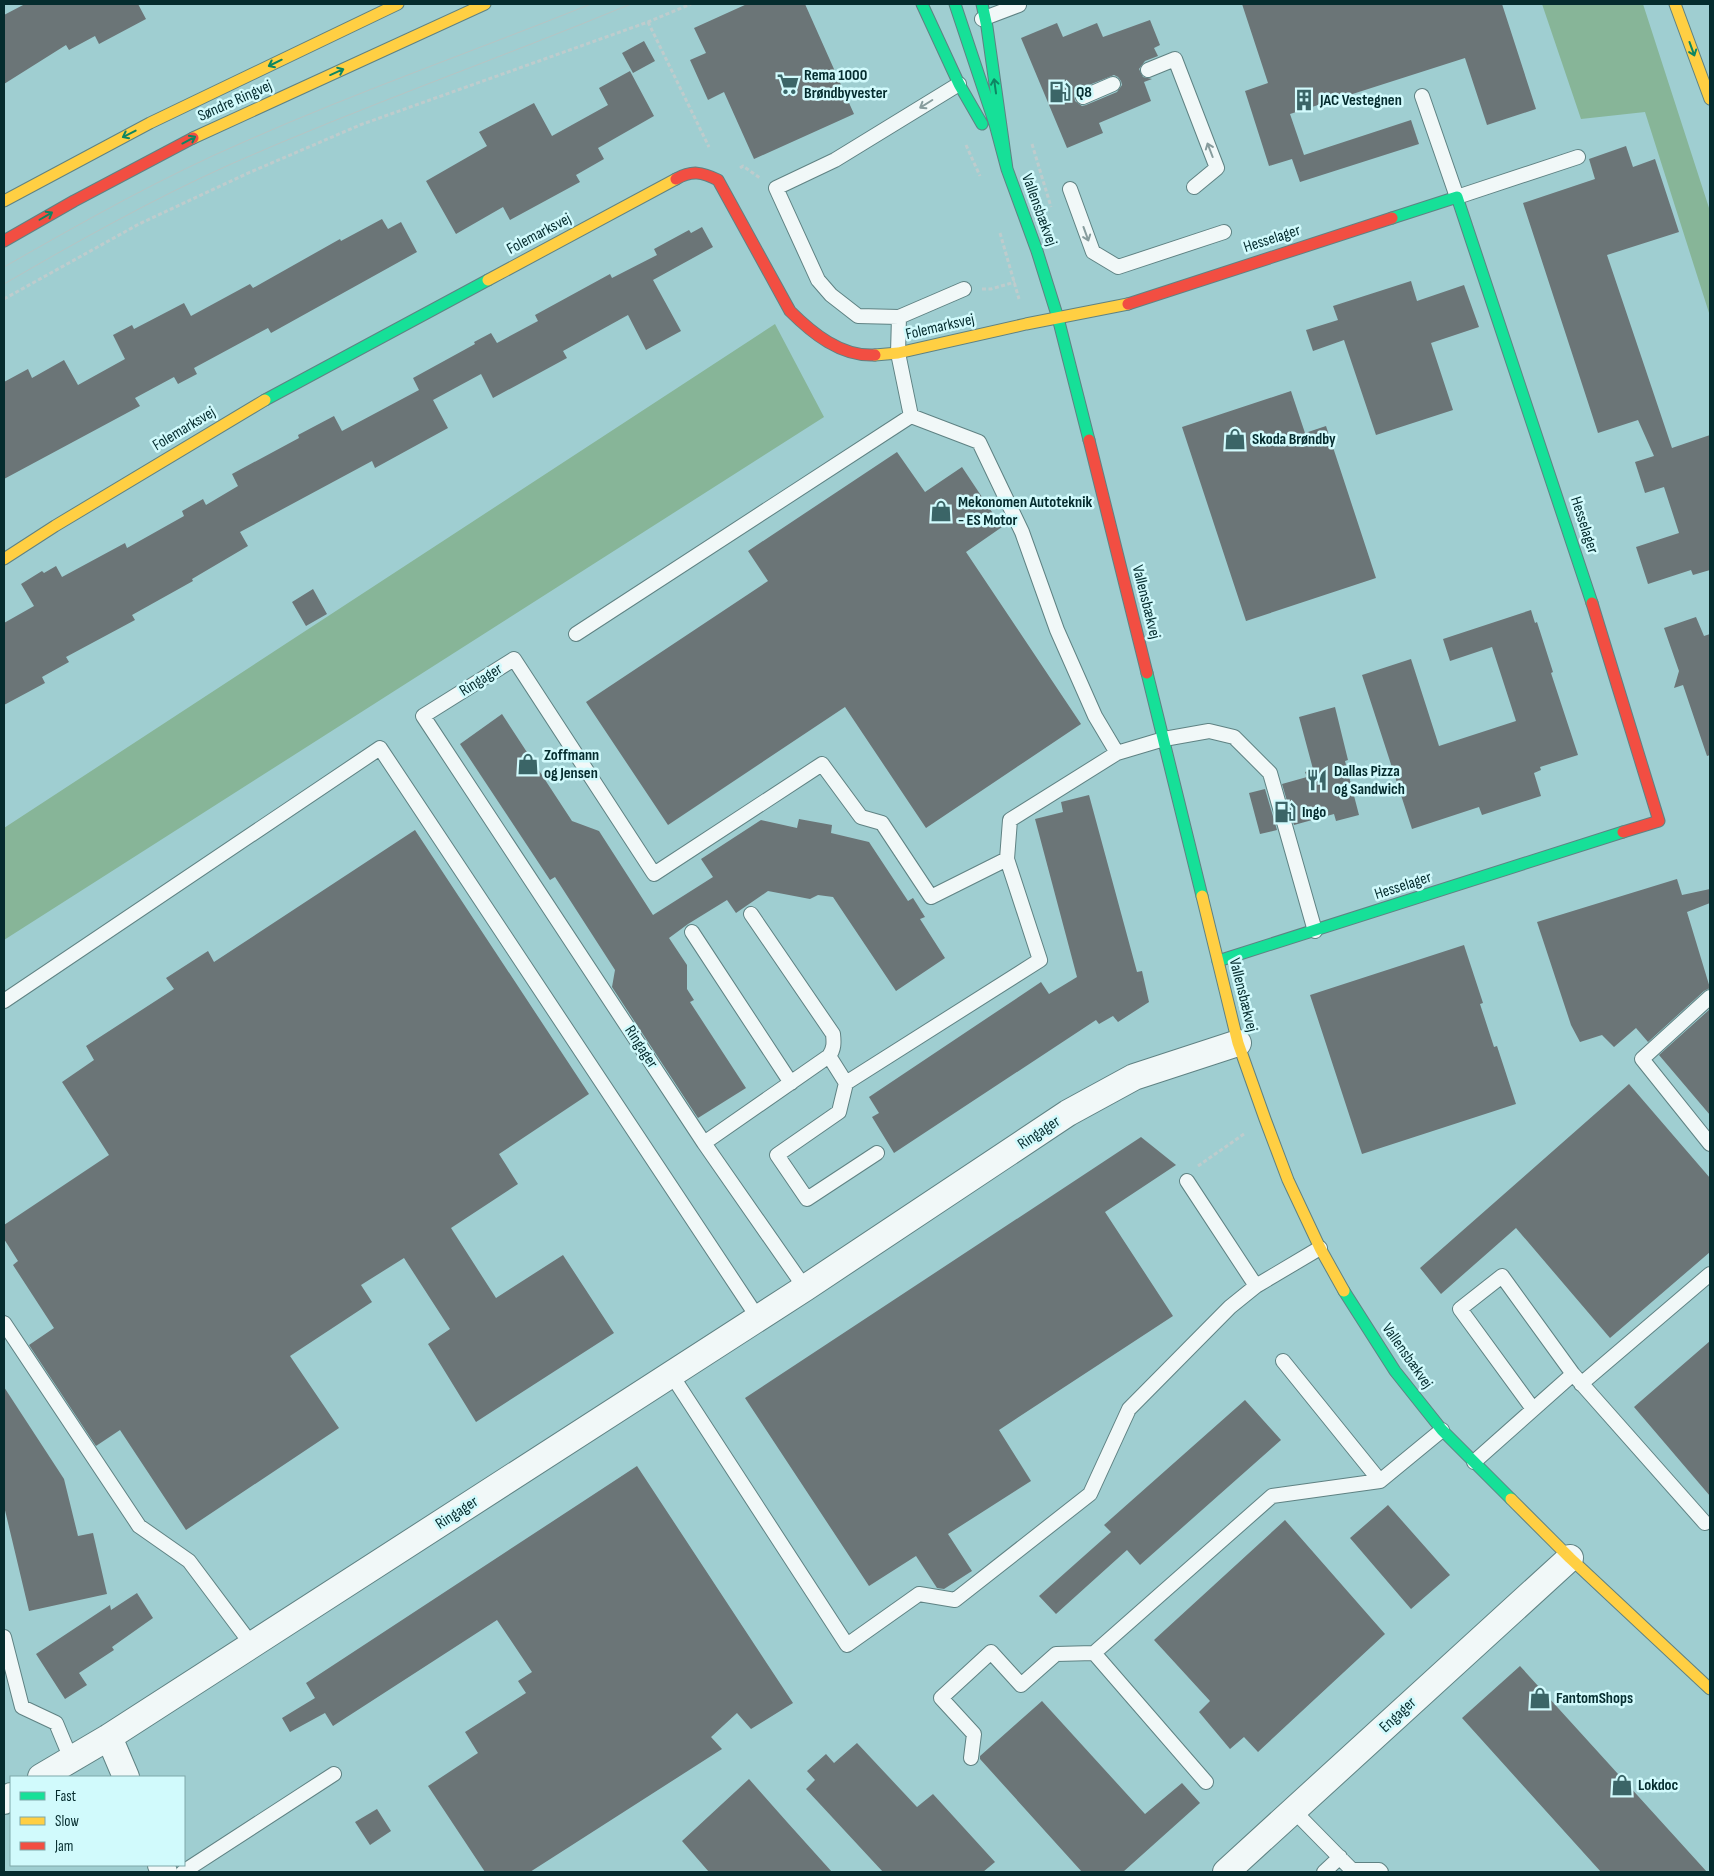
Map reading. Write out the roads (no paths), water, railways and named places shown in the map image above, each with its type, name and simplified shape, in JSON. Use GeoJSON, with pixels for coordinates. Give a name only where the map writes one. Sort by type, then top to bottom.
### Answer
{"type":"FeatureCollection","features":[{"type":"Feature","properties":{"kind":"main road","name":"Søndre Ringvej"},"geometry":{"type":"LineString","coordinates":[[4,201],[52,173],[180,108],[398,4]]}},
{"type":"Feature","properties":{"kind":"main road","name":"Søndre Ringvej"},"geometry":{"type":"LineString","coordinates":[[4,241],[74,201],[198,135],[485,4]]}},
{"type":"Feature","properties":{"kind":"main road","name":"Vallensbækvej"},"geometry":{"type":"LineString","coordinates":[[922,4],[960,84],[1007,169]]}},
{"type":"Feature","properties":{"kind":"main road","name":"Vallensbækvej"},"geometry":{"type":"LineString","coordinates":[[955,4],[995,124],[1007,169],[1058,318],[1238,1043],[1288,1180],[1332,1273],[1394,1371],[1442,1430],[1570,1558],[1710,1688]]}},
{"type":"Feature","properties":{"kind":"main road"},"geometry":{"type":"LineString","coordinates":[[982,4],[1007,169]]}},
{"type":"Feature","properties":{"kind":"main road"},"geometry":{"type":"LineString","coordinates":[[1675,4],[1710,99]]}},
{"type":"Feature","properties":{"kind":"main road","name":"Folemarksvej"},"geometry":{"type":"LineString","coordinates":[[4,559],[248,409],[670,181],[692,172],[705,173],[718,180],[790,311],[806,328],[841,348],[868,355],[898,353],[1058,318]]}},
{"type":"Feature","properties":{"kind":"main road","name":"Hesselager"},"geometry":{"type":"LineString","coordinates":[[1058,318],[1121,306],[1457,197],[1579,561],[1659,822],[1218,961]]}},
{"type":"Feature","properties":{"kind":"street","name":"Ringager"},"geometry":{"type":"LineString","coordinates":[[43,1776],[109,1738],[805,1288],[1068,1113],[1134,1077],[1238,1043]]}},
{"type":"Feature","properties":{"kind":"street","name":"Engager"},"geometry":{"type":"LineString","coordinates":[[1226,1872],[1570,1558]]}},
{"type":"Feature","properties":{"kind":"street"},"geometry":{"type":"LineString","coordinates":[[109,1738],[126,1776]]}},
{"type":"Feature","properties":{"kind":"lane"},"geometry":{"type":"LineString","coordinates":[[937,36],[1019,6]]}},
{"type":"Feature","properties":{"kind":"lane"},"geometry":{"type":"LineString","coordinates":[[1148,70],[1175,59],[1216,168],[1194,187]]}},
{"type":"Feature","properties":{"kind":"lane"},"geometry":{"type":"LineString","coordinates":[[960,84],[836,160],[776,188],[818,280],[831,294],[858,316],[899,316],[964,289]]}},
{"type":"Feature","properties":{"kind":"lane"},"geometry":{"type":"LineString","coordinates":[[1083,97],[1113,84]]}},
{"type":"Feature","properties":{"kind":"lane"},"geometry":{"type":"LineString","coordinates":[[1422,96],[1457,197],[1578,157]]}},
{"type":"Feature","properties":{"kind":"lane"},"geometry":{"type":"LineString","coordinates":[[1070,188],[1093,252],[1118,268],[1224,232]]}},
{"type":"Feature","properties":{"kind":"lane"},"geometry":{"type":"LineString","coordinates":[[899,316],[898,353],[911,416]]}},
{"type":"Feature","properties":{"kind":"lane"},"geometry":{"type":"LineString","coordinates":[[576,634],[911,416]]}},
{"type":"Feature","properties":{"kind":"lane"},"geometry":{"type":"LineString","coordinates":[[911,416],[979,442],[1022,532],[1057,630],[1091,707],[1117,753]]}},
{"type":"Feature","properties":{"kind":"lane","name":"Ringager"},"geometry":{"type":"LineString","coordinates":[[805,1288],[704,1143],[423,716],[514,659],[654,874],[822,764],[861,817],[882,823],[931,897],[1006,859]]}},
{"type":"Feature","properties":{"kind":"lane"},"geometry":{"type":"LineString","coordinates":[[877,1153],[807,1199],[777,1155],[839,1112],[846,1083],[1040,960],[1006,859],[1010,820],[1117,753],[1164,739],[1209,730],[1234,737],[1270,773],[1315,931]]}},
{"type":"Feature","properties":{"kind":"lane"},"geometry":{"type":"LineString","coordinates":[[4,1000],[380,748],[758,1318]]}},
{"type":"Feature","properties":{"kind":"lane"},"geometry":{"type":"LineString","coordinates":[[704,1143],[829,1056],[833,1051],[833,1034],[751,914]]}},
{"type":"Feature","properties":{"kind":"lane"},"geometry":{"type":"LineString","coordinates":[[692,932],[791,1083]]}},
{"type":"Feature","properties":{"kind":"lane"},"geometry":{"type":"LineString","coordinates":[[1710,997],[1642,1059],[1710,1144]]}},
{"type":"Feature","properties":{"kind":"lane"},"geometry":{"type":"LineString","coordinates":[[829,1056],[846,1083]]}},
{"type":"Feature","properties":{"kind":"lane"},"geometry":{"type":"LineString","coordinates":[[1187,1181],[1256,1286]]}},
{"type":"Feature","properties":{"kind":"lane"},"geometry":{"type":"LineString","coordinates":[[671,1374],[847,1645],[918,1594],[955,1600],[1090,1494],[1129,1408],[1230,1307],[1256,1286],[1320,1248]]}},
{"type":"Feature","properties":{"kind":"lane"},"geometry":{"type":"LineString","coordinates":[[1474,1462],[1533,1409],[1577,1379],[1710,1274]]}},
{"type":"Feature","properties":{"kind":"lane"},"geometry":{"type":"LineString","coordinates":[[1533,1409],[1460,1309],[1502,1276],[1577,1379],[1704,1523]]}},
{"type":"Feature","properties":{"kind":"lane"},"geometry":{"type":"LineString","coordinates":[[4,1323],[138,1526],[190,1561],[252,1645]]}},
{"type":"Feature","properties":{"kind":"lane"},"geometry":{"type":"LineString","coordinates":[[1283,1361],[1380,1481]]}},
{"type":"Feature","properties":{"kind":"lane"},"geometry":{"type":"LineString","coordinates":[[971,1758],[974,1734],[941,1698],[992,1652],[1021,1685],[1056,1654],[1094,1653],[1272,1496],[1380,1481],[1442,1430]]}},
{"type":"Feature","properties":{"kind":"lane"},"geometry":{"type":"LineString","coordinates":[[4,1636],[22,1707],[56,1724],[71,1759]]}},
{"type":"Feature","properties":{"kind":"lane"},"geometry":{"type":"LineString","coordinates":[[1094,1653],[1206,1782]]}},
{"type":"Feature","properties":{"kind":"lane"},"geometry":{"type":"LineString","coordinates":[[184,1872],[334,1774]]}},
{"type":"Feature","properties":{"kind":"lane"},"geometry":{"type":"LineString","coordinates":[[1294,1811],[1352,1870],[1379,1870],[1381,1872]]}},
{"type":"Feature","properties":{"kind":"lane"},"geometry":{"type":"LineString","coordinates":[[1324,1872],[1340,1857]]}},
{"type":"Feature","properties":{"kind":"tram line"},"geometry":{"type":"LineString","coordinates":[[4,267],[123,201],[215,155],[332,105],[591,4]]}},
{"type":"Feature","properties":{"kind":"tram line"},"geometry":{"type":"LineString","coordinates":[[4,284],[116,221],[173,191],[231,164],[330,122],[631,4]]}},
{"type":"Feature","properties":{"kind":"place","name":"Rema 1000 Brøndbyvester"},"geometry":{"type":"Point","coordinates":[788,84]}},
{"type":"Feature","properties":{"kind":"place","name":"Q8"},"geometry":{"type":"Point","coordinates":[1060,92]}},
{"type":"Feature","properties":{"kind":"place","name":"JAC Vestegnen"},"geometry":{"type":"Point","coordinates":[1304,100]}},
{"type":"Feature","properties":{"kind":"place","name":"Skoda Brøndby"},"geometry":{"type":"Point","coordinates":[1235,439]}},
{"type":"Feature","properties":{"kind":"place","name":"Mekonomen Autoteknik - ES Motor"},"geometry":{"type":"Point","coordinates":[941,511]}},
{"type":"Feature","properties":{"kind":"place","name":"Zoffmann og Jensen"},"geometry":{"type":"Point","coordinates":[528,764]}},
{"type":"Feature","properties":{"kind":"place","name":"Dallas Pizza og Sandwich"},"geometry":{"type":"Point","coordinates":[1317,780]}},
{"type":"Feature","properties":{"kind":"place","name":"Ingo"},"geometry":{"type":"Point","coordinates":[1285,812]}},
{"type":"Feature","properties":{"kind":"place","name":"FantomShops"},"geometry":{"type":"Point","coordinates":[1540,1698]}},
{"type":"Feature","properties":{"kind":"place","name":"Lokdoc"},"geometry":{"type":"Point","coordinates":[1622,1785]}}]}
